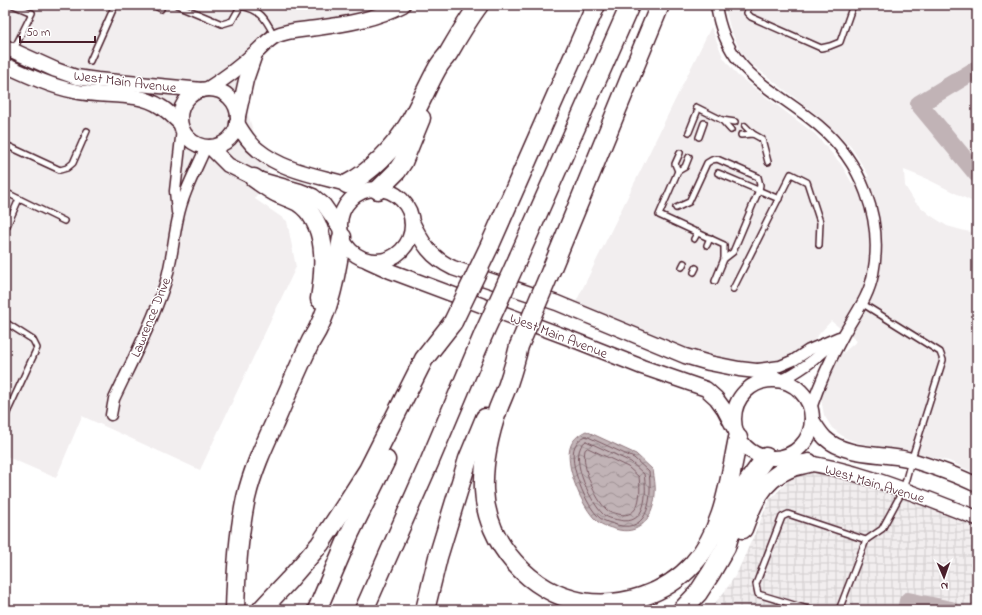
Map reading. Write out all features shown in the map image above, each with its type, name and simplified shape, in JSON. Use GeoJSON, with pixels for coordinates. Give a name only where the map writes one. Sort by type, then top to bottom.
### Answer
{"type":"FeatureCollection","features":[{"type":"Feature","properties":{"kind":"highway"},"geometry":{"type":"LineString","coordinates":[[347,184],[357,179],[371,168],[390,148],[407,126],[438,67],[447,55],[464,25],[479,5]]}},
{"type":"Feature","properties":{"kind":"highway"},"geometry":{"type":"LineString","coordinates":[[317,610],[350,533],[490,245],[596,5]]}},
{"type":"Feature","properties":{"kind":"highway"},"geometry":{"type":"LineString","coordinates":[[364,610],[484,333],[630,5]]}},
{"type":"Feature","properties":{"kind":"highway"},"geometry":{"type":"LineString","coordinates":[[425,610],[438,557],[468,459],[499,385],[519,346],[552,268],[660,5]]}},
{"type":"Feature","properties":{"kind":"highway"},"geometry":{"type":"LineString","coordinates":[[374,190],[397,171],[403,162],[443,69],[447,55]]}},
{"type":"Feature","properties":{"kind":"highway"},"geometry":{"type":"LineString","coordinates":[[254,178],[275,192],[298,202],[309,212],[316,223],[321,237],[323,257],[321,291],[317,314],[313,324],[311,341]]}},
{"type":"Feature","properties":{"kind":"highway"},"geometry":{"type":"LineString","coordinates":[[235,610],[236,564],[246,497],[254,470],[263,449],[311,341],[320,327],[327,308],[336,272],[341,232]]}},
{"type":"Feature","properties":{"kind":"highway"},"geometry":{"type":"LineString","coordinates":[[262,608],[289,580],[320,544],[368,470],[424,359],[453,322]]}},
{"type":"Feature","properties":{"kind":"highway"},"geometry":{"type":"LineString","coordinates":[[519,346],[508,386],[498,409],[488,444],[484,468],[484,491],[489,519],[508,556],[538,583],[560,595],[582,602],[609,604],[636,599],[659,590],[679,577],[697,559],[716,528],[727,490],[736,433]]}},
{"type":"Feature","properties":{"kind":"highway"},"geometry":{"type":"LineString","coordinates":[[682,610],[698,593],[726,547],[744,487],[768,458]]}},
{"type":"Feature","properties":{"kind":"highway"},"geometry":{"type":"LineString","coordinates":[[711,573],[732,551],[740,536],[750,510],[763,487],[788,469],[809,463]]}},
{"type":"Feature","properties":{"kind":"main road"},"geometry":{"type":"LineString","coordinates":[[256,53],[246,80],[235,130],[228,140],[216,146],[199,146],[189,139],[181,126],[181,111],[186,100],[196,92],[205,90],[223,80],[256,53],[264,43],[275,36],[299,30],[344,24],[370,18],[392,11],[403,5]]}},
{"type":"Feature","properties":{"kind":"main road","name":"West Main Avenue"},"geometry":{"type":"LineString","coordinates":[[9,49],[56,70],[76,77],[205,90]]}},
{"type":"Feature","properties":{"kind":"main road","name":"West Main Avenue"},"geometry":{"type":"LineString","coordinates":[[6,66],[54,86],[76,92],[136,98],[149,101],[161,107],[181,126]]}},
{"type":"Feature","properties":{"kind":"main road"},"geometry":{"type":"LineString","coordinates":[[205,90],[220,92],[226,95],[234,104],[237,120],[249,142],[272,160],[302,173],[374,190],[388,191],[397,196],[407,208],[412,222],[412,233],[410,239],[400,253],[391,259],[368,261],[357,256],[348,248],[341,232],[324,205],[313,196],[254,178],[228,165],[208,147]]}},
{"type":"Feature","properties":{"kind":"main road"},"geometry":{"type":"LineString","coordinates":[[341,232],[341,217],[348,203],[360,193],[374,190]]}},
{"type":"Feature","properties":{"kind":"main road","name":"West Main Avenue"},"geometry":{"type":"LineString","coordinates":[[412,222],[430,252],[440,262],[453,268],[557,303],[686,356],[709,363],[765,372],[779,380]]}},
{"type":"Feature","properties":{"kind":"main road","name":"West Main Avenue"},"geometry":{"type":"LineString","coordinates":[[368,261],[390,271],[642,367],[706,389],[716,398],[724,409],[736,433]]}},
{"type":"Feature","properties":{"kind":"main road"},"geometry":{"type":"LineString","coordinates":[[765,380],[779,380],[791,384],[800,390],[806,398],[811,414],[810,432],[804,443],[795,451],[783,457],[768,458],[755,454],[745,447],[736,433],[734,415],[737,403],[744,392],[753,385],[765,380]]}},
{"type":"Feature","properties":{"kind":"main road","name":"West Main Avenue"},"geometry":{"type":"LineString","coordinates":[[811,414],[823,436],[830,442],[842,448],[911,461],[946,471],[977,485]]}},
{"type":"Feature","properties":{"kind":"main road","name":"West Main Avenue"},"geometry":{"type":"LineString","coordinates":[[768,458],[809,463],[863,476],[977,518]]}},
{"type":"Feature","properties":{"kind":"street"},"geometry":{"type":"LineString","coordinates":[[716,5],[724,36],[741,65],[757,80],[824,130],[842,150],[859,176],[872,210],[876,244],[872,278],[863,304],[842,335],[821,381],[811,414]]}},
{"type":"Feature","properties":{"kind":"street"},"geometry":{"type":"LineString","coordinates":[[6,66],[9,49]]}},
{"type":"Feature","properties":{"kind":"street","name":"Lawrence Drive"},"geometry":{"type":"LineString","coordinates":[[178,217],[175,191],[181,126]]}},
{"type":"Feature","properties":{"kind":"street","name":"Lawrence Drive"},"geometry":{"type":"LineString","coordinates":[[111,414],[114,399],[158,302],[165,283],[170,266],[178,217],[189,184],[208,147]]}},
{"type":"Feature","properties":{"kind":"street"},"geometry":{"type":"LineString","coordinates":[[750,370],[780,366],[794,360],[809,350],[842,335]]}},
{"type":"Feature","properties":{"kind":"street"},"geometry":{"type":"LineString","coordinates":[[779,380],[808,365],[842,335]]}},
{"type":"Feature","properties":{"kind":"lane"},"geometry":{"type":"LineString","coordinates":[[9,49],[32,13],[13,5]]}},
{"type":"Feature","properties":{"kind":"lane"},"geometry":{"type":"LineString","coordinates":[[90,61],[115,5]]}},
{"type":"Feature","properties":{"kind":"lane"},"geometry":{"type":"LineString","coordinates":[[153,5],[161,9]]}},
{"type":"Feature","properties":{"kind":"lane"},"geometry":{"type":"LineString","coordinates":[[177,5],[222,24],[232,21],[241,5],[253,8],[261,14],[275,36]]}},
{"type":"Feature","properties":{"kind":"lane"},"geometry":{"type":"LineString","coordinates":[[749,5],[747,13],[751,18],[821,48],[840,42],[853,5]]}},
{"type":"Feature","properties":{"kind":"lane"},"geometry":{"type":"LineString","coordinates":[[689,132],[696,109],[722,120],[735,122]]}},
{"type":"Feature","properties":{"kind":"lane"},"geometry":{"type":"LineString","coordinates":[[722,120],[731,130]]}},
{"type":"Feature","properties":{"kind":"lane"},"geometry":{"type":"LineString","coordinates":[[699,136],[704,123]]}},
{"type":"Feature","properties":{"kind":"lane"},"geometry":{"type":"LineString","coordinates":[[745,126],[753,134],[762,139],[768,162]]}},
{"type":"Feature","properties":{"kind":"lane"},"geometry":{"type":"LineString","coordinates":[[6,145],[60,170],[67,168],[73,163],[87,131]]}},
{"type":"Feature","properties":{"kind":"lane"},"geometry":{"type":"LineString","coordinates":[[741,135],[753,134]]}},
{"type":"Feature","properties":{"kind":"lane"},"geometry":{"type":"LineString","coordinates":[[678,171],[675,164],[680,153]]}},
{"type":"Feature","properties":{"kind":"lane"},"geometry":{"type":"LineString","coordinates":[[690,157],[685,167],[678,171],[659,215],[724,245],[724,259],[715,281]]}},
{"type":"Feature","properties":{"kind":"lane"},"geometry":{"type":"LineString","coordinates":[[676,208],[689,202],[707,163],[712,160],[718,160],[758,177],[760,185],[759,190],[733,252],[724,259]]}},
{"type":"Feature","properties":{"kind":"lane"},"geometry":{"type":"LineString","coordinates":[[718,173],[779,199]]}},
{"type":"Feature","properties":{"kind":"lane"},"geometry":{"type":"LineString","coordinates":[[733,289],[791,174],[807,182],[820,222],[819,245]]}},
{"type":"Feature","properties":{"kind":"lane"},"geometry":{"type":"LineString","coordinates":[[5,192],[64,221]]}},
{"type":"Feature","properties":{"kind":"lane"},"geometry":{"type":"LineString","coordinates":[[5,225],[7,226],[19,199]]}},
{"type":"Feature","properties":{"kind":"lane"},"geometry":{"type":"LineString","coordinates":[[694,239],[698,232]]}},
{"type":"Feature","properties":{"kind":"lane"},"geometry":{"type":"LineString","coordinates":[[707,245],[710,238]]}},
{"type":"Feature","properties":{"kind":"lane"},"geometry":{"type":"LineString","coordinates":[[839,610],[866,540],[882,529],[903,490],[944,360],[940,352],[863,304]]}},
{"type":"Feature","properties":{"kind":"lane"},"geometry":{"type":"LineString","coordinates":[[5,322],[33,340],[36,348],[5,417]]}},
{"type":"Feature","properties":{"kind":"lane"},"geometry":{"type":"LineString","coordinates":[[811,610],[758,594],[756,584],[782,517],[788,514],[866,540]]}},
{"type":"Feature","properties":{"kind":"shaded area"},"geometry":{"type":"Polygon","coordinates":[[[5,5],[403,5],[299,30],[256,53],[246,107],[254,134],[272,160],[255,199],[287,221],[296,267],[200,470],[82,416],[56,478],[5,456],[5,5]]]}},
{"type":"Feature","properties":{"kind":"shaded area"},"geometry":{"type":"Polygon","coordinates":[[[724,5],[977,5],[977,204],[927,179],[904,170],[905,186],[915,202],[930,215],[947,226],[977,233],[977,474],[949,461],[859,443],[845,438],[832,428],[824,415],[821,399],[827,378],[838,357],[857,341],[831,321],[809,345],[789,358],[773,362],[749,362],[724,359],[700,352],[666,340],[576,302],[711,27],[723,57],[737,75],[815,134],[841,164],[852,183],[869,176],[851,147],[837,133],[816,114],[750,63],[741,52],[731,31],[724,5]]]}},
{"type":"Feature","properties":{"kind":"shaded area"},"geometry":{"type":"Polygon","coordinates":[[[800,470],[830,475],[870,486],[977,525],[977,610],[709,610],[725,591],[737,573],[770,499],[800,470]]]}},
{"type":"Feature","properties":{"kind":"water"},"geometry":{"type":"Polygon","coordinates":[[[586,431],[636,454],[653,470],[655,482],[654,501],[649,515],[640,526],[627,531],[607,527],[599,523],[585,506],[575,485],[569,453],[574,440],[586,431]]]}},
{"type":"Feature","properties":{"kind":"waterway"},"geometry":{"type":"LineString","coordinates":[[977,69],[919,104],[977,174]]}},
{"type":"Feature","properties":{"kind":"waterway"},"geometry":{"type":"LineString","coordinates":[[906,610],[908,601],[951,610]]}}]}
